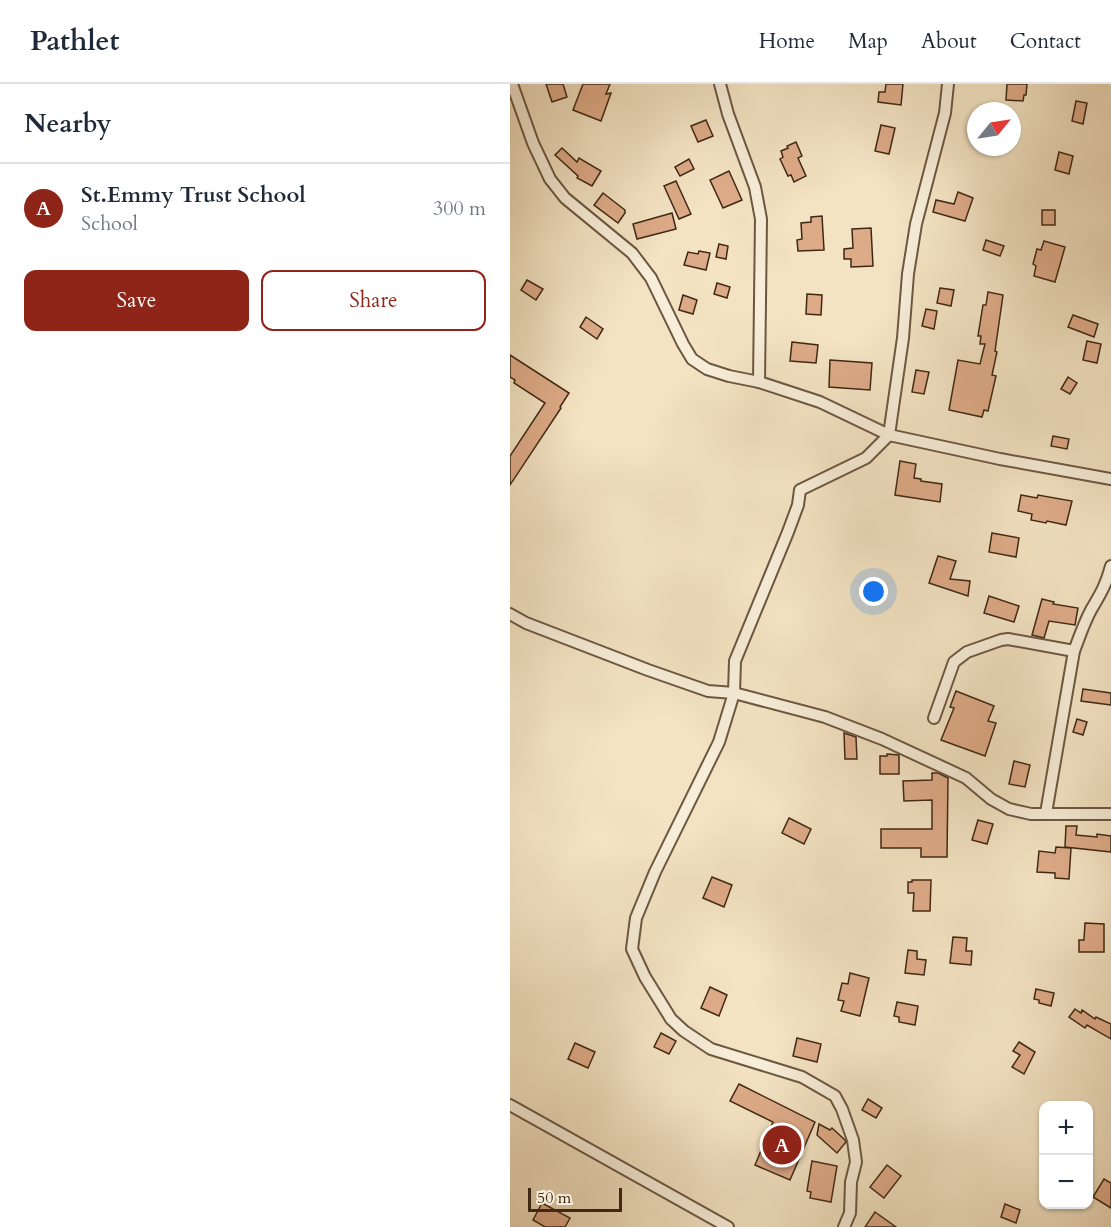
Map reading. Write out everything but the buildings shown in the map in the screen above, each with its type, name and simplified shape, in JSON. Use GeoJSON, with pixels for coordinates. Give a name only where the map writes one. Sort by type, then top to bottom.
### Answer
{"type":"FeatureCollection","features":[{"type":"Feature","properties":{"kind":"street"},"geometry":{"type":"LineString","coordinates":[[512,84],[533,143],[550,179],[565,198],[632,253],[651,278],[692,359],[707,369],[759,382],[820,402],[889,435],[1000,459],[1111,479]]}},
{"type":"Feature","properties":{"kind":"street"},"geometry":{"type":"LineString","coordinates":[[720,84],[728,114],[755,187],[761,219],[759,382]]}},
{"type":"Feature","properties":{"kind":"street"},"geometry":{"type":"LineString","coordinates":[[844,1227],[850,1213],[851,1182],[856,1162],[853,1140],[835,1095],[802,1077],[711,1049],[684,1031],[671,1019],[645,977],[632,949],[636,918],[664,851],[719,742],[734,693],[735,661],[788,532],[798,505],[800,490],[866,459],[889,435],[916,225],[945,113],[948,84]]}},
{"type":"Feature","properties":{"kind":"street"},"geometry":{"type":"LineString","coordinates":[[510,113],[522,114]]}},
{"type":"Feature","properties":{"kind":"street"},"geometry":{"type":"LineString","coordinates":[[1046,813],[1074,651],[1090,611],[1108,581],[1111,566]]}},
{"type":"Feature","properties":{"kind":"street"},"geometry":{"type":"LineString","coordinates":[[510,614],[648,670],[708,691],[734,693],[825,717],[882,739],[966,778],[991,800],[1009,809],[1031,813],[1111,814]]}},
{"type":"Feature","properties":{"kind":"street"},"geometry":{"type":"LineString","coordinates":[[934,718],[954,662],[967,652],[1008,639],[1074,651]]}},
{"type":"Feature","properties":{"kind":"street"},"geometry":{"type":"LineString","coordinates":[[510,1105],[728,1227]]}},
{"type":"Feature","properties":{"kind":"place","name":"St.Emmy Trust School"},"geometry":{"type":"Point","coordinates":[782,1145]}}]}
